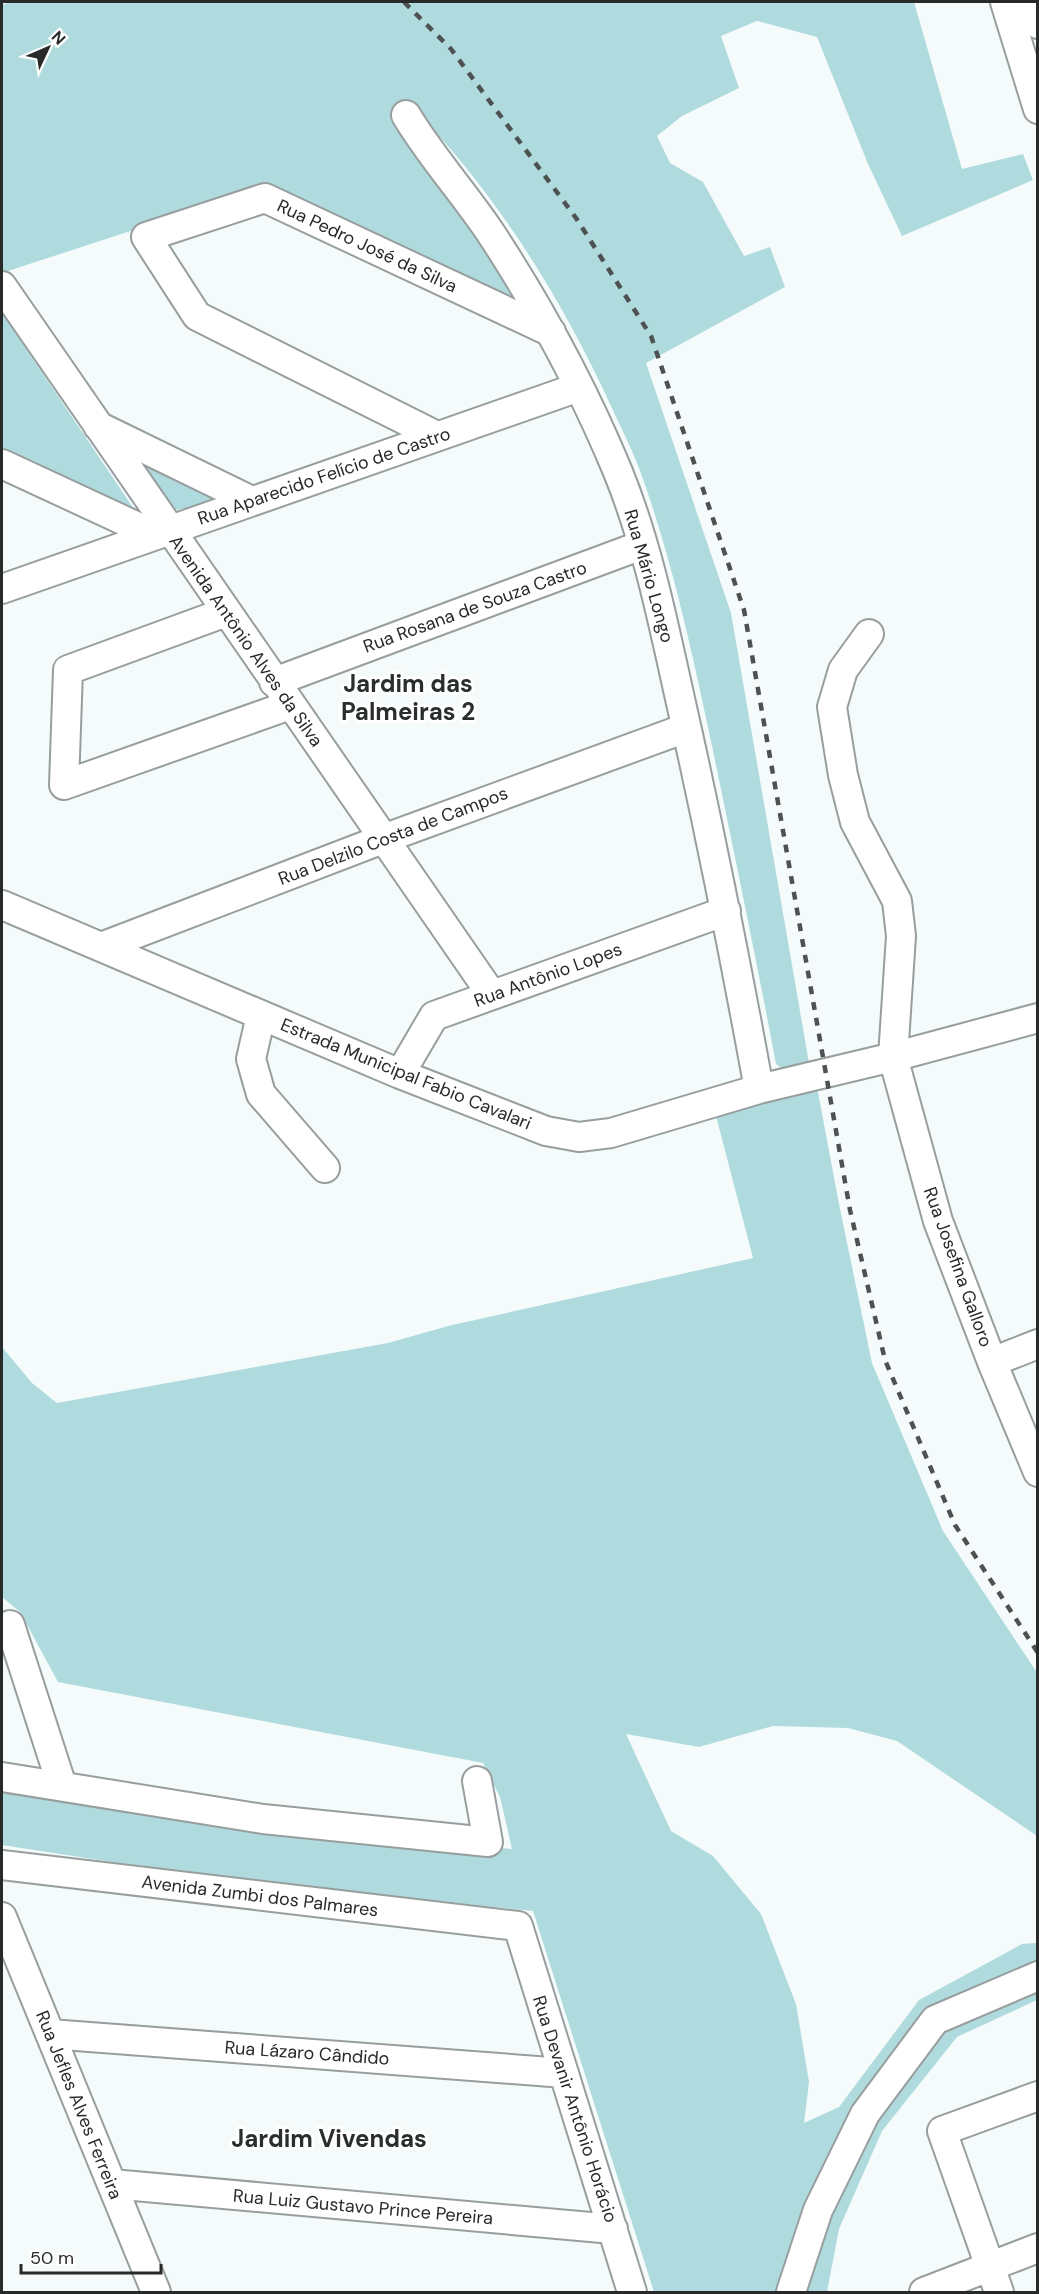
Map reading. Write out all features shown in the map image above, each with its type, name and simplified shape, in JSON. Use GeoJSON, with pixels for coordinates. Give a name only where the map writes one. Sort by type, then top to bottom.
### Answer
{"type":"FeatureCollection","features":[{"type":"Feature","properties":{"kind":"street"},"geometry":{"type":"LineString","coordinates":[[1005,2],[1038,109]]}},
{"type":"Feature","properties":{"kind":"street"},"geometry":{"type":"LineString","coordinates":[[1030,2],[1038,24]]}},
{"type":"Feature","properties":{"kind":"street","name":"Rua Mário Longo"},"geometry":{"type":"LineString","coordinates":[[406,115],[417,134],[491,234],[551,332],[619,474],[655,585],[726,911],[759,1089]]}},
{"type":"Feature","properties":{"kind":"street","name":"Rua Pedro José da Silva"},"geometry":{"type":"LineString","coordinates":[[437,436],[197,316],[146,237],[265,198],[551,332]]}},
{"type":"Feature","properties":{"kind":"street","name":"Avenida Antônio Alves da Silva"},"geometry":{"type":"LineString","coordinates":[[2,286],[97,425],[162,533],[226,612],[492,995]]}},
{"type":"Feature","properties":{"kind":"street","name":"Rua Aparecido Felício de Castro"},"geometry":{"type":"LineString","coordinates":[[2,589],[579,387]]}},
{"type":"Feature","properties":{"kind":"street"},"geometry":{"type":"LineString","coordinates":[[97,425],[252,501]]}},
{"type":"Feature","properties":{"kind":"street"},"geometry":{"type":"LineString","coordinates":[[2,464],[162,533]]}},
{"type":"Feature","properties":{"kind":"street","name":"Rua Rosana de Souza Castro"},"geometry":{"type":"LineString","coordinates":[[274,682],[642,545]]}},
{"type":"Feature","properties":{"kind":"street"},"geometry":{"type":"LineString","coordinates":[[226,612],[68,670],[64,784],[290,705]]}},
{"type":"Feature","properties":{"kind":"street","name":"Rua Josefina Galloro"},"geometry":{"type":"LineString","coordinates":[[869,633],[843,670],[832,707],[843,775],[855,822],[897,901],[901,936],[893,1057],[938,1221],[992,1362],[1038,1472]]}},
{"type":"Feature","properties":{"kind":"street","name":"Rua Delzilo Costa de Campos"},"geometry":{"type":"LineString","coordinates":[[101,947],[383,839],[686,728]]}},
{"type":"Feature","properties":{"kind":"street","name":"Estrada Municipal Fabio Cavalari"},"geometry":{"type":"LineString","coordinates":[[2,905],[400,1074],[546,1131],[579,1137],[611,1133],[759,1089],[893,1057],[1038,1018]]}},
{"type":"Feature","properties":{"kind":"street","name":"Rua Antônio Lopes"},"geometry":{"type":"LineString","coordinates":[[400,1074],[434,1016],[726,911]]}},
{"type":"Feature","properties":{"kind":"street"},"geometry":{"type":"LineString","coordinates":[[261,1015],[251,1059],[261,1094],[325,1168]]}},
{"type":"Feature","properties":{"kind":"street"},"geometry":{"type":"LineString","coordinates":[[992,1362],[1038,1344]]}},
{"type":"Feature","properties":{"kind":"street"},"geometry":{"type":"LineString","coordinates":[[10,1625],[62,1786]]}},
{"type":"Feature","properties":{"kind":"street"},"geometry":{"type":"LineString","coordinates":[[2,1777],[263,1819],[488,1842],[477,1780]]}},
{"type":"Feature","properties":{"kind":"street","name":"Avenida Zumbi dos Palmares"},"geometry":{"type":"LineString","coordinates":[[2,1865],[518,1926]]}},
{"type":"Feature","properties":{"kind":"street","name":"Rua Jefles Alves Ferreira"},"geometry":{"type":"LineString","coordinates":[[2,1917],[156,2292]]}},
{"type":"Feature","properties":{"kind":"street","name":"Rua Devanir Antônio Horácio"},"geometry":{"type":"LineString","coordinates":[[518,1926],[632,2292]]}},
{"type":"Feature","properties":{"kind":"street"},"geometry":{"type":"LineString","coordinates":[[791,2292],[818,2211],[865,2114],[935,2020],[1038,1976]]}},
{"type":"Feature","properties":{"kind":"street","name":"Rua Lázaro Cândido"},"geometry":{"type":"LineString","coordinates":[[50,2034],[564,2073]]}},
{"type":"Feature","properties":{"kind":"street"},"geometry":{"type":"LineString","coordinates":[[994,2280],[942,2131],[1038,2096]]}},
{"type":"Feature","properties":{"kind":"street","name":"Rua Luiz Gustavo Prince Pereira"},"geometry":{"type":"LineString","coordinates":[[112,2184],[614,2229]]}},
{"type":"Feature","properties":{"kind":"street"},"geometry":{"type":"LineString","coordinates":[[924,2292],[994,2280],[1038,2248]]}},
{"type":"Feature","properties":{"kind":"shaded area"},"geometry":{"type":"Polygon","coordinates":[[[10,2],[914,2],[962,169],[1023,154],[1033,180],[902,236],[868,164],[817,37],[757,21],[721,36],[739,88],[682,116],[657,136],[670,163],[703,182],[744,256],[770,247],[785,287],[646,363],[731,613],[809,1063],[783,1069],[776,1064],[689,640],[662,536],[639,468],[571,326],[499,210],[471,174],[412,107],[487,237],[514,294],[511,297],[265,187],[2,273],[2,5],[10,2]]]}},
{"type":"Feature","properties":{"kind":"shaded area"},"geometry":{"type":"Polygon","coordinates":[[[2,313],[138,515],[2,451],[2,313]]]}},
{"type":"Feature","properties":{"kind":"shaded area"},"geometry":{"type":"Polygon","coordinates":[[[130,454],[230,501],[169,511],[130,454]]]}},
{"type":"Feature","properties":{"kind":"shaded area"},"geometry":{"type":"Polygon","coordinates":[[[817,1087],[872,1363],[943,1531],[1038,1674],[1037,1836],[897,1741],[848,1728],[773,1726],[699,1747],[626,1734],[671,1831],[713,1856],[761,1914],[796,2004],[809,2082],[804,2123],[839,2107],[919,2000],[1022,1944],[1037,1943],[1037,2000],[957,2037],[882,2131],[839,2229],[827,2292],[654,2292],[533,1911],[234,1881],[2,1845],[2,1787],[325,1835],[512,1849],[500,1797],[483,1763],[58,1682],[20,1612],[2,1597],[2,1347],[32,1383],[57,1403],[388,1343],[448,1326],[753,1258],[716,1116],[817,1087]]]}},
{"type":"Feature","properties":{"kind":"railway"},"geometry":{"type":"LineString","coordinates":[[404,2],[451,49],[576,218],[651,336],[744,610],[850,1210],[885,1360],[955,1525],[1038,1653]]}},
{"type":"Feature","properties":{"kind":"district","name":"Jardim das Palmeiras 2"},"geometry":{"type":"Point","coordinates":[408,697]}},
{"type":"Feature","properties":{"kind":"district","name":"Jardim Vivendas"},"geometry":{"type":"Point","coordinates":[329,2138]}}]}
